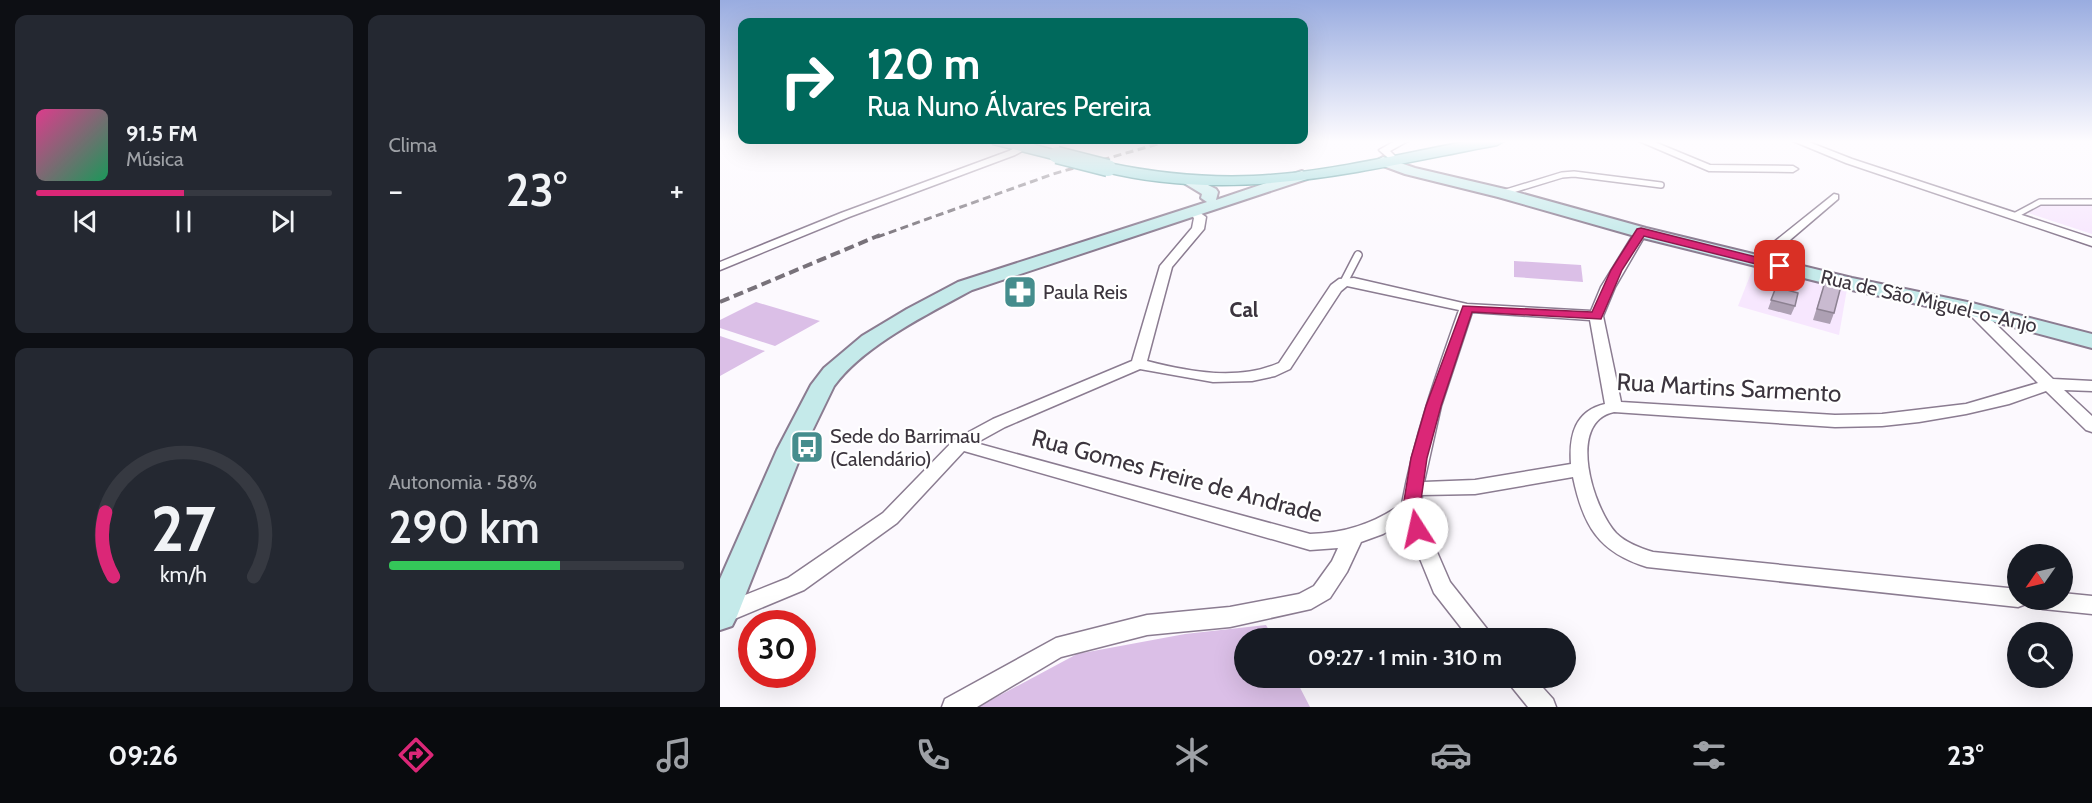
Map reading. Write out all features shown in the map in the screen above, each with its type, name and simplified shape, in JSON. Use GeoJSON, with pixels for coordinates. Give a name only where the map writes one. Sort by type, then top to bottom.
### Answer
{"type":"FeatureCollection","features":[{"type":"Feature","properties":{"kind":"main road"},"geometry":{"type":"LineString","coordinates":[[1138,174],[1158,178],[1233,182],[1313,174]]}},
{"type":"Feature","properties":{"kind":"main road","name":"Rua de São Miguel-o-Anjo"},"geometry":{"type":"LineString","coordinates":[[1421,174],[1503,193],[1641,232],[1852,284],[1972,309],[2092,341]]}},
{"type":"Feature","properties":{"kind":"main road"},"geometry":{"type":"LineString","coordinates":[[721,615],[810,407],[823,385],[848,359],[870,341],[965,286],[1202,206],[1244,196],[1302,176]]}},
{"type":"Feature","properties":{"kind":"main road"},"geometry":{"type":"LineString","coordinates":[[1187,180],[1210,192],[1202,206]]}},
{"type":"Feature","properties":{"kind":"main road"},"geometry":{"type":"LineString","coordinates":[[1244,196],[1254,188],[1253,181]]}},
{"type":"Feature","properties":{"kind":"main road"},"geometry":{"type":"LineString","coordinates":[[1202,206],[1233,182]]}},
{"type":"Feature","properties":{"kind":"street"},"geometry":{"type":"LineString","coordinates":[[720,266],[951,174]]}},
{"type":"Feature","properties":{"kind":"street"},"geometry":{"type":"LineString","coordinates":[[1888,174],[2092,242]]}},
{"type":"Feature","properties":{"kind":"street"},"geometry":{"type":"LineString","coordinates":[[1758,261],[1834,197]]}},
{"type":"Feature","properties":{"kind":"street"},"geometry":{"type":"LineString","coordinates":[[1139,364],[1166,266],[1198,229],[1202,206]]}},
{"type":"Feature","properties":{"kind":"street"},"geometry":{"type":"LineString","coordinates":[[1614,407],[1596,316],[1612,278],[1641,232]]}},
{"type":"Feature","properties":{"kind":"street"},"geometry":{"type":"LineString","coordinates":[[721,615],[795,584],[890,518],[960,444],[999,423],[1139,364],[1182,374],[1208,376],[1248,377],[1278,370],[1285,366],[1336,288],[1344,282],[1354,282],[1467,308],[1596,316]]}},
{"type":"Feature","properties":{"kind":"street"},"geometry":{"type":"LineString","coordinates":[[1467,308],[1433,406],[1413,488],[1412,507],[1417,529],[1442,587],[1475,628]]}},
{"type":"Feature","properties":{"kind":"street"},"geometry":{"type":"LineString","coordinates":[[1972,309],[2092,426]]}},
{"type":"Feature","properties":{"kind":"street"},"geometry":{"type":"LineString","coordinates":[[1996,330],[2003,323],[2020,321]]}},
{"type":"Feature","properties":{"kind":"street"},"geometry":{"type":"LineString","coordinates":[[2050,384],[2092,386]]}},
{"type":"Feature","properties":{"kind":"street","name":"Rua Martins Sarmento"},"geometry":{"type":"LineString","coordinates":[[2007,596],[1653,560],[1636,556],[1620,548],[1599,523],[1585,491],[1580,469],[1580,440],[1583,427],[1590,417],[1600,410],[1614,407],[1835,421],[1882,420],[1919,417],[1966,409],[2013,397],[2050,384]]}},
{"type":"Feature","properties":{"kind":"street","name":"Rua Gomes Freire de Andrade"},"geometry":{"type":"LineString","coordinates":[[960,444],[1310,542],[1331,543],[1352,539],[1401,516],[1412,507]]}},
{"type":"Feature","properties":{"kind":"street"},"geometry":{"type":"LineString","coordinates":[[1413,488],[1431,490],[1474,487],[1580,469]]}},
{"type":"Feature","properties":{"kind":"street"},"geometry":{"type":"LineString","coordinates":[[954,707],[1056,648],[1147,625],[1230,617],[1303,602],[1322,592],[1340,566],[1352,539]]}},
{"type":"Feature","properties":{"kind":"street"},"geometry":{"type":"LineString","coordinates":[[2073,602],[2092,604]]}},
{"type":"Feature","properties":{"kind":"street"},"geometry":{"type":"LineString","coordinates":[[1528,688],[1544,707]]}},
{"type":"Feature","properties":{"kind":"lane"},"geometry":{"type":"LineString","coordinates":[[1503,193],[1562,175],[1574,174],[1661,184]]}},
{"type":"Feature","properties":{"kind":"lane"},"geometry":{"type":"LineString","coordinates":[[2014,216],[2040,202],[2092,202]]}},
{"type":"Feature","properties":{"kind":"lane"},"geometry":{"type":"LineString","coordinates":[[1344,282],[1358,255]]}},
{"type":"Feature","properties":{"kind":"shaded area"},"geometry":{"type":"Polygon","coordinates":[[[2039,199],[2092,200],[2092,234],[2028,213],[2022,216],[2014,213],[2039,199]]]}},
{"type":"Feature","properties":{"kind":"shaded area"},"geometry":{"type":"Polygon","coordinates":[[[1514,261],[1581,265],[1583,282],[1514,277],[1514,261]]]}},
{"type":"Feature","properties":{"kind":"shaded area"},"geometry":{"type":"Polygon","coordinates":[[[1755,263],[1847,289],[1839,335],[1738,306],[1755,263]]]}},
{"type":"Feature","properties":{"kind":"shaded area"},"geometry":{"type":"Polygon","coordinates":[[[756,302],[820,321],[775,346],[720,328],[720,320],[756,302]]]}},
{"type":"Feature","properties":{"kind":"shaded area"},"geometry":{"type":"Polygon","coordinates":[[[720,336],[765,351],[720,376],[720,336]]]}},
{"type":"Feature","properties":{"kind":"shaded area"},"geometry":{"type":"Polygon","coordinates":[[[1266,625],[1268,628],[1239,628],[1266,625]]]}},
{"type":"Feature","properties":{"kind":"shaded area"},"geometry":{"type":"Polygon","coordinates":[[[1234,629],[1234,688],[1300,688],[1310,707],[978,707],[1077,654],[1185,634],[1234,629]]]}},
{"type":"Feature","properties":{"kind":"building"},"geometry":{"type":"Polygon","coordinates":[[[1825,282],[1841,286],[1834,313],[1817,309],[1825,282]]]}},
{"type":"Feature","properties":{"kind":"building"},"geometry":{"type":"Polygon","coordinates":[[[1776,287],[1798,293],[1795,306],[1771,300],[1776,287]]]}},
{"type":"Feature","properties":{"kind":"railway"},"geometry":{"type":"LineString","coordinates":[[877,237],[1053,174]]}},
{"type":"Feature","properties":{"kind":"railway"},"geometry":{"type":"LineString","coordinates":[[720,302],[880,235]]}},
{"type":"Feature","properties":{"kind":"place","name":"Paula Reis"},"geometry":{"type":"Point","coordinates":[1020,292]}},
{"type":"Feature","properties":{"kind":"place","name":"Sede do Barrimau (Calendário)"},"geometry":{"type":"Point","coordinates":[807,447]}},
{"type":"Feature","properties":{"kind":"district","name":"Cal"},"geometry":{"type":"Point","coordinates":[1244,310]}},
{"type":"Feature","properties":{"kind":"route"},"geometry":{"type":"LineString","coordinates":[[1417,529],[1412,507],[1419,458],[1433,406],[1467,308],[1596,316],[1625,255],[1641,232],[1780,266]]}}]}
